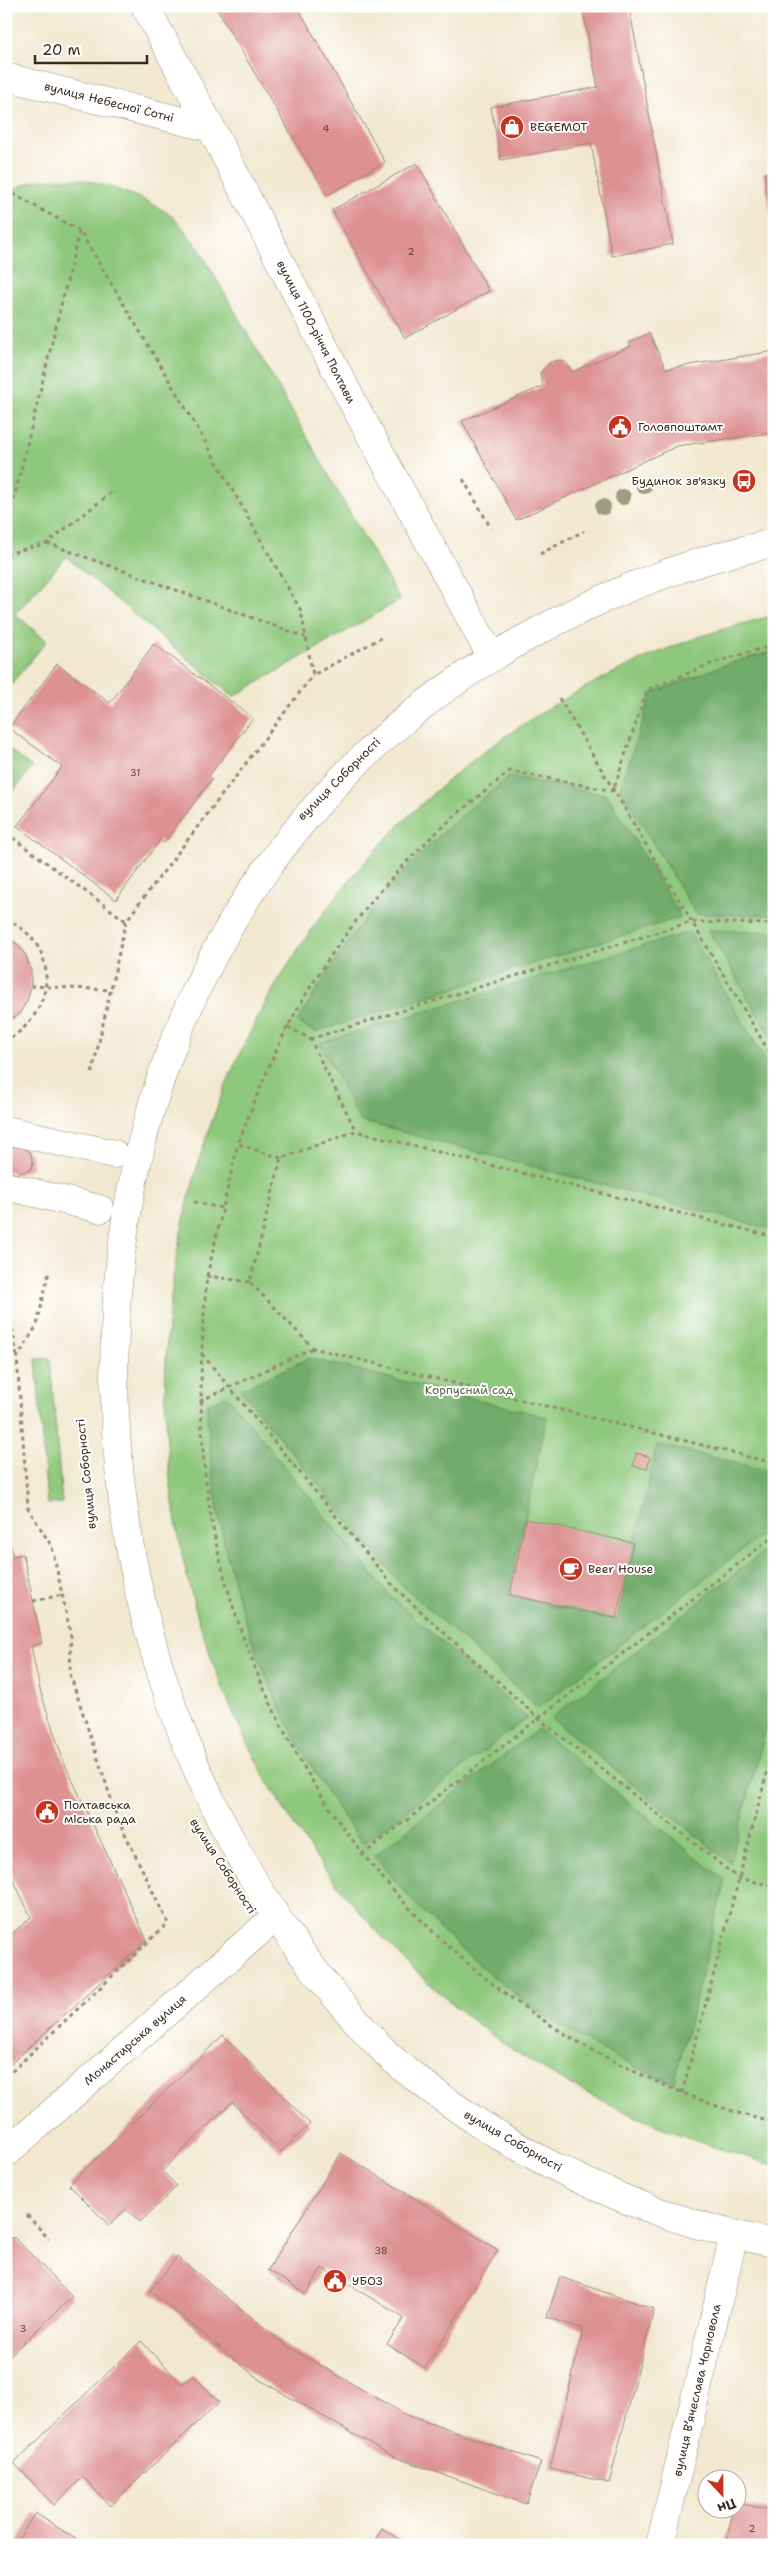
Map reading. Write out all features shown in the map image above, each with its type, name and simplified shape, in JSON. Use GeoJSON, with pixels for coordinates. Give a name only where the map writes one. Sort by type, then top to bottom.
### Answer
{"type":"FeatureCollection","features":[{"type":"Feature","properties":{"kind":"main road","name":"вулиця 1100-річчя Полтави"},"geometry":{"type":"LineString","coordinates":[[144,6],[211,128],[353,403],[491,656]]}},
{"type":"Feature","properties":{"kind":"main road","name":"вулиця Небесної Сотні"},"geometry":{"type":"LineString","coordinates":[[6,77],[211,128]]}},
{"type":"Feature","properties":{"kind":"main road","name":"вулиця Соборності"},"geometry":{"type":"LineString","coordinates":[[6,1186],[98,1222],[114,1154],[157,1038],[174,1003],[222,919],[257,869],[298,820],[364,752],[436,694],[491,656],[596,600],[670,570],[774,543]]}},
{"type":"Feature","properties":{"kind":"main road"},"geometry":{"type":"LineString","coordinates":[[6,1130],[114,1154]]}},
{"type":"Feature","properties":{"kind":"main road","name":"вулиця Соборності"},"geometry":{"type":"LineString","coordinates":[[225,1873],[263,1928],[327,2000],[370,2041],[417,2080],[472,2119],[568,2174],[617,2196],[707,2228],[774,2243]]}},
{"type":"Feature","properties":{"kind":"main road","name":"Монастирська вулиця"},"geometry":{"type":"LineString","coordinates":[[6,2152],[263,1928]]}},
{"type":"Feature","properties":{"kind":"main road","name":"вулиця Вʼячеслава Чорновола"},"geometry":{"type":"LineString","coordinates":[[660,2545],[734,2235]]}},
{"type":"Feature","properties":{"kind":"path"},"geometry":{"type":"LineString","coordinates":[[6,190],[80,231],[198,429],[300,611],[313,675]]}},
{"type":"Feature","properties":{"kind":"path"},"geometry":{"type":"LineString","coordinates":[[6,530],[80,231]]}},
{"type":"Feature","properties":{"kind":"path"},"geometry":{"type":"LineString","coordinates":[[463,479],[491,528]]}},
{"type":"Feature","properties":{"kind":"path"},"geometry":{"type":"LineString","coordinates":[[6,554],[47,543],[112,492]]}},
{"type":"Feature","properties":{"kind":"path"},"geometry":{"type":"LineString","coordinates":[[540,554],[584,531]]}},
{"type":"Feature","properties":{"kind":"path"},"geometry":{"type":"LineString","coordinates":[[47,543],[305,637]]}},
{"type":"Feature","properties":{"kind":"path"},"geometry":{"type":"LineString","coordinates":[[92,1073],[126,921],[313,675],[381,638]]}},
{"type":"Feature","properties":{"kind":"path"},"geometry":{"type":"LineString","coordinates":[[613,791],[647,690],[713,663],[774,645]]}},
{"type":"Feature","properties":{"kind":"path"},"geometry":{"type":"LineString","coordinates":[[559,698],[774,1060]]}},
{"type":"Feature","properties":{"kind":"path"},"geometry":{"type":"LineString","coordinates":[[613,791],[510,771],[433,835],[398,872],[338,948],[288,1027],[260,1087],[238,1144],[207,1276],[201,1353],[200,1401],[205,1478],[215,1538],[234,1609],[252,1662],[274,1712],[296,1756],[328,1807],[362,1855],[411,1911],[444,1944],[521,2006],[608,2059],[682,2093],[774,2122]]}},
{"type":"Feature","properties":{"kind":"path"},"geometry":{"type":"LineString","coordinates":[[6,833],[126,921]]}},
{"type":"Feature","properties":{"kind":"path"},"geometry":{"type":"LineString","coordinates":[[6,919],[16,923],[30,935],[40,951],[46,969],[47,987],[41,1005],[32,1021],[19,1034],[6,1041]]}},
{"type":"Feature","properties":{"kind":"path"},"geometry":{"type":"LineString","coordinates":[[310,1039],[691,922],[774,924]]}},
{"type":"Feature","properties":{"kind":"path"},"geometry":{"type":"LineString","coordinates":[[31,986],[111,990]]}},
{"type":"Feature","properties":{"kind":"path"},"geometry":{"type":"LineString","coordinates":[[288,1027],[310,1039],[356,1131]]}},
{"type":"Feature","properties":{"kind":"path"},"geometry":{"type":"LineString","coordinates":[[238,1144],[281,1158],[356,1131],[774,1237]]}},
{"type":"Feature","properties":{"kind":"path"},"geometry":{"type":"LineString","coordinates":[[250,1282],[281,1158]]}},
{"type":"Feature","properties":{"kind":"path"},"geometry":{"type":"LineString","coordinates":[[194,1202],[222,1208]]}},
{"type":"Feature","properties":{"kind":"path"},"geometry":{"type":"LineString","coordinates":[[17,1358],[37,1325],[49,1271]]}},
{"type":"Feature","properties":{"kind":"path"},"geometry":{"type":"LineString","coordinates":[[207,1276],[250,1282],[313,1348],[774,1463]]}},
{"type":"Feature","properties":{"kind":"path"},"geometry":{"type":"LineString","coordinates":[[6,1289],[17,1358],[28,1508],[52,1548],[71,1636],[70,1674],[117,1817],[168,1923],[6,2077]]}},
{"type":"Feature","properties":{"kind":"path"},"geometry":{"type":"LineString","coordinates":[[200,1401],[313,1348]]}},
{"type":"Feature","properties":{"kind":"path"},"geometry":{"type":"LineString","coordinates":[[201,1353],[395,1588],[538,1718],[738,1878],[774,1886]]}},
{"type":"Feature","properties":{"kind":"path"},"geometry":{"type":"LineString","coordinates":[[362,1855],[774,1536]]}},
{"type":"Feature","properties":{"kind":"path"},"geometry":{"type":"LineString","coordinates":[[33,1601],[62,1594]]}},
{"type":"Feature","properties":{"kind":"path"},"geometry":{"type":"LineString","coordinates":[[682,2093],[774,1746]]}},
{"type":"Feature","properties":{"kind":"path"},"geometry":{"type":"LineString","coordinates":[[27,2215],[49,2238]]}},
{"type":"Feature","properties":{"kind":"green space"},"geometry":{"type":"Polygon","coordinates":[[[51,179],[80,179],[102,184],[151,203],[178,222],[198,247],[400,600],[233,697],[66,557],[15,614],[47,641],[6,690],[6,195],[14,189],[32,182],[51,179]]]}},
{"type":"Feature","properties":{"kind":"green space","name":"Корпусний сад"},"geometry":{"type":"Polygon","coordinates":[[[774,615],[774,2165],[717,2148],[662,2128],[583,2091],[516,2052],[458,2009],[422,1977],[331,1877],[270,1786],[223,1688],[189,1586],[170,1480],[166,1371],[176,1262],[201,1154],[221,1096],[246,1040],[275,986],[308,934],[345,885],[386,839],[430,796],[477,757],[529,720],[585,688],[643,659],[702,636],[774,615]]]}},
{"type":"Feature","properties":{"kind":"green space"},"geometry":{"type":"Polygon","coordinates":[[[774,651],[774,915],[696,914],[620,789],[652,693],[727,664],[774,651]]]}},
{"type":"Feature","properties":{"kind":"green space"},"geometry":{"type":"Polygon","coordinates":[[[6,747],[32,767],[6,801],[6,747]]]}},
{"type":"Feature","properties":{"kind":"green space"},"geometry":{"type":"Polygon","coordinates":[[[510,776],[607,795],[681,917],[315,1032],[297,1022],[343,949],[395,881],[436,839],[510,776]]]}},
{"type":"Feature","properties":{"kind":"green space"},"geometry":{"type":"Polygon","coordinates":[[[708,930],[774,932],[774,1042],[708,930]]]}},
{"type":"Feature","properties":{"kind":"green space"},"geometry":{"type":"Polygon","coordinates":[[[689,932],[774,1074],[774,1230],[360,1121],[320,1043],[689,932]]]}},
{"type":"Feature","properties":{"kind":"green space"},"geometry":{"type":"Polygon","coordinates":[[[50,1358],[62,1503],[47,1504],[36,1359],[50,1358]]]}},
{"type":"Feature","properties":{"kind":"green space"},"geometry":{"type":"Polygon","coordinates":[[[309,1358],[547,1417],[508,1596],[617,1620],[657,1444],[774,1472],[774,1525],[538,1708],[399,1582],[240,1390],[309,1358]]]}},
{"type":"Feature","properties":{"kind":"green space"},"geometry":{"type":"Polygon","coordinates":[[[227,1396],[390,1596],[527,1718],[363,1844],[328,1794],[298,1743],[272,1690],[250,1636],[233,1580],[220,1523],[211,1464],[207,1404],[227,1396]]]}},
{"type":"Feature","properties":{"kind":"green space"},"geometry":{"type":"Polygon","coordinates":[[[774,1543],[774,1699],[730,1863],[551,1718],[774,1543]]]}},
{"type":"Feature","properties":{"kind":"green space"},"geometry":{"type":"Polygon","coordinates":[[[538,1729],[725,1880],[674,2084],[605,2052],[539,2011],[509,1989],[452,1940],[374,1856],[538,1729]]]}},
{"type":"Feature","properties":{"kind":"building"},"geometry":{"type":"Polygon","coordinates":[[[215,6],[297,6],[385,162],[327,195],[215,6]]]}},
{"type":"Feature","properties":{"kind":"building"},"geometry":{"type":"Polygon","coordinates":[[[582,6],[629,6],[673,244],[612,256],[591,143],[501,160],[491,107],[598,87],[582,6]]]}},
{"type":"Feature","properties":{"kind":"building"},"geometry":{"type":"Polygon","coordinates":[[[417,163],[489,291],[405,338],[332,210],[417,163]]]}},
{"type":"Feature","properties":{"kind":"building"},"geometry":{"type":"Polygon","coordinates":[[[774,172],[774,225],[772,226],[764,173],[774,172]]]}},
{"type":"Feature","properties":{"kind":"building","name":"Головпоштамт"},"geometry":{"type":"Polygon","coordinates":[[[649,333],[666,369],[774,351],[774,443],[771,444],[770,433],[677,446],[516,520],[462,421],[543,386],[540,373],[550,362],[560,360],[565,362],[572,372],[631,346],[629,343],[649,333]]]}},
{"type":"Feature","properties":{"kind":"building"},"geometry":{"type":"Polygon","coordinates":[[[154,644],[253,718],[209,776],[212,779],[164,843],[160,840],[116,900],[17,826],[62,767],[9,728],[57,664],[110,703],[154,644]]]}},
{"type":"Feature","properties":{"kind":"building"},"geometry":{"type":"Polygon","coordinates":[[[6,936],[17,944],[26,956],[31,971],[31,986],[27,1001],[19,1014],[6,1024],[6,936]]]}},
{"type":"Feature","properties":{"kind":"building"},"geometry":{"type":"Polygon","coordinates":[[[6,1144],[25,1149],[31,1153],[33,1165],[30,1170],[17,1174],[6,1171],[6,1144]]]}},
{"type":"Feature","properties":{"kind":"building"},"geometry":{"type":"Polygon","coordinates":[[[636,1453],[650,1457],[647,1469],[633,1466],[636,1453]]]}},
{"type":"Feature","properties":{"kind":"building","name":"Beer House"},"geometry":{"type":"Polygon","coordinates":[[[526,1519],[633,1543],[616,1618],[510,1595],[526,1519]]]}},
{"type":"Feature","properties":{"kind":"building","name":"Полтавська міська рада"},"geometry":{"type":"Polygon","coordinates":[[[6,1526],[13,1556],[23,1554],[42,1643],[31,1646],[40,1690],[63,1760],[147,1940],[6,2068],[6,1939],[31,1917],[6,1864],[6,1526]]]}},
{"type":"Feature","properties":{"kind":"building"},"geometry":{"type":"Polygon","coordinates":[[[223,2035],[310,2124],[281,2152],[232,2102],[162,2171],[177,2186],[140,2222],[126,2209],[109,2225],[69,2185],[223,2035]]]}},
{"type":"Feature","properties":{"kind":"building"},"geometry":{"type":"Polygon","coordinates":[[[341,2153],[498,2250],[425,2368],[387,2344],[404,2318],[322,2268],[306,2294],[268,2270],[341,2153]]]}},
{"type":"Feature","properties":{"kind":"building"},"geometry":{"type":"Polygon","coordinates":[[[14,2237],[72,2297],[6,2359],[6,2245],[14,2237]]]}},
{"type":"Feature","properties":{"kind":"building"},"geometry":{"type":"Polygon","coordinates":[[[177,2257],[287,2346],[406,2415],[541,2462],[526,2504],[392,2456],[260,2380],[150,2291],[177,2257]]]}},
{"type":"Feature","properties":{"kind":"building"},"geometry":{"type":"Polygon","coordinates":[[[560,2277],[654,2309],[609,2483],[550,2469],[583,2329],[547,2317],[560,2277]]]}},
{"type":"Feature","properties":{"kind":"building"},"geometry":{"type":"Polygon","coordinates":[[[141,2341],[182,2384],[193,2375],[219,2402],[110,2506],[83,2477],[54,2505],[14,2463],[141,2341]]]}},
{"type":"Feature","properties":{"kind":"building"},"geometry":{"type":"Polygon","coordinates":[[[748,2505],[774,2511],[774,2545],[725,2545],[732,2518],[748,2518],[748,2505]]]}},
{"type":"Feature","properties":{"kind":"building"},"geometry":{"type":"Polygon","coordinates":[[[35,2513],[85,2545],[15,2545],[35,2513]]]}},
{"type":"Feature","properties":{"kind":"building"},"geometry":{"type":"Polygon","coordinates":[[[382,2528],[408,2545],[372,2545],[382,2528]]]}},
{"type":"Feature","properties":{"kind":"place","name":"BEGEMOT"},"geometry":{"type":"Point","coordinates":[512,127]}},
{"type":"Feature","properties":{"kind":"place","name":"Головпоштамт"},"geometry":{"type":"Point","coordinates":[620,427]}},
{"type":"Feature","properties":{"kind":"place","name":"Будинок зв'язку"},"geometry":{"type":"Point","coordinates":[744,481]}},
{"type":"Feature","properties":{"kind":"place","name":"Beer House"},"geometry":{"type":"Point","coordinates":[571,1569]}},
{"type":"Feature","properties":{"kind":"place","name":"Полтавська міська рада"},"geometry":{"type":"Point","coordinates":[47,1812]}},
{"type":"Feature","properties":{"kind":"place","name":"УБОЗ"},"geometry":{"type":"Point","coordinates":[335,2281]}}]}
